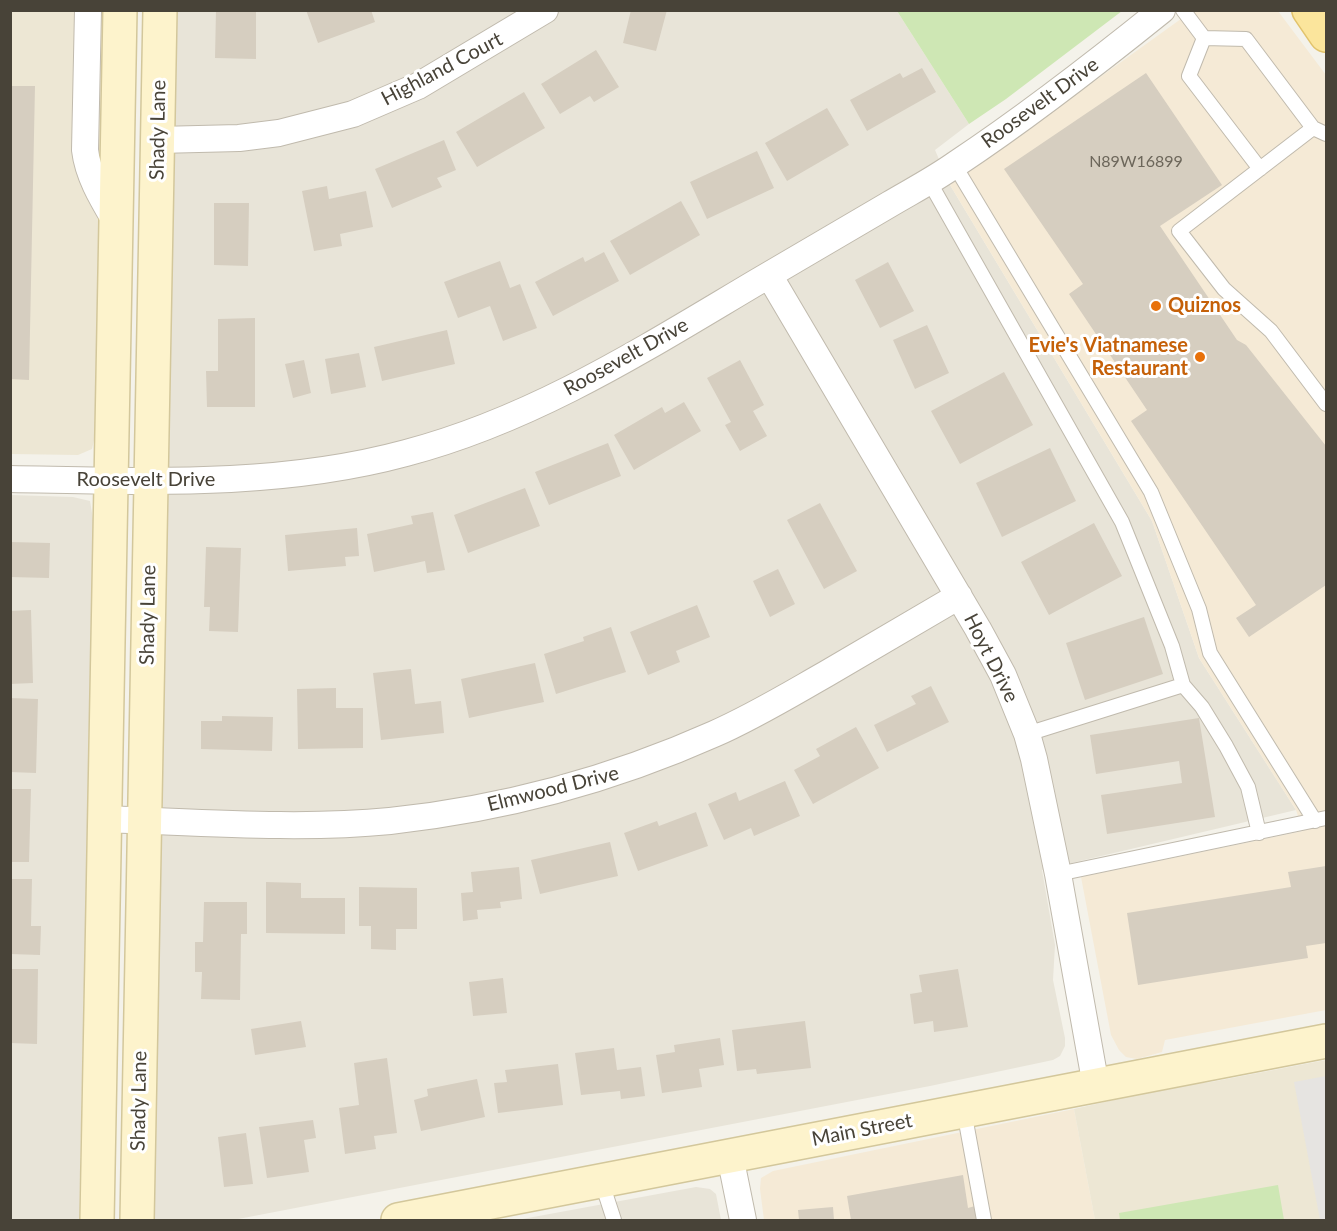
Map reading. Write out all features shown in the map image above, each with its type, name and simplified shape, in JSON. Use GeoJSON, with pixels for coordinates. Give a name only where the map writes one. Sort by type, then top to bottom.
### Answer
{"type":"FeatureCollection","features":[{"type":"Feature","properties":{"kind":"main road"},"geometry":{"type":"LineString","coordinates":[[1309,10],[1326,34]]}},
{"type":"Feature","properties":{"kind":"street"},"geometry":{"type":"LineString","coordinates":[[88,10],[86,161],[116,222]]}},
{"type":"Feature","properties":{"kind":"street","name":"Shady Lane"},"geometry":{"type":"LineString","coordinates":[[97,1221],[120,10]]}},
{"type":"Feature","properties":{"kind":"street","name":"Shady Lane"},"geometry":{"type":"LineString","coordinates":[[137,1221],[160,10]]}},
{"type":"Feature","properties":{"kind":"street","name":"Highland Court"},"geometry":{"type":"LineString","coordinates":[[158,140],[239,138],[279,133],[353,114],[418,86],[545,10]]}},
{"type":"Feature","properties":{"kind":"street","name":"Roosevelt Drive"},"geometry":{"type":"LineString","coordinates":[[10,479],[151,482],[272,477],[349,466],[407,453],[478,431],[516,416],[572,389],[955,166],[1101,60],[1162,10]]}},
{"type":"Feature","properties":{"kind":"street","name":"Hoyt Drive"},"geometry":{"type":"LineString","coordinates":[[769,275],[959,596],[1002,675],[1027,735],[1043,797],[1096,1086]]}},
{"type":"Feature","properties":{"kind":"street","name":"Elmwood Drive"},"geometry":{"type":"LineString","coordinates":[[104,819],[283,824],[379,821],[470,810],[526,799],[623,771],[716,734],[765,709],[959,596]]}},
{"type":"Feature","properties":{"kind":"street","name":"Main Street"},"geometry":{"type":"LineString","coordinates":[[398,1221],[1326,1041]]}},
{"type":"Feature","properties":{"kind":"street"},"geometry":{"type":"LineString","coordinates":[[730,1156],[743,1221]]}},
{"type":"Feature","properties":{"kind":"lane"},"geometry":{"type":"LineString","coordinates":[[1183,10],[1204,38]]}},
{"type":"Feature","properties":{"kind":"lane"},"geometry":{"type":"LineString","coordinates":[[1204,38],[1246,39],[1320,131],[1260,169],[1179,231],[1224,289],[1271,331],[1326,404]]}},
{"type":"Feature","properties":{"kind":"lane"},"geometry":{"type":"LineString","coordinates":[[1204,38],[1190,76],[1260,169]]}},
{"type":"Feature","properties":{"kind":"lane"},"geometry":{"type":"LineString","coordinates":[[955,166],[1151,492],[1198,609],[1210,652],[1321,820],[1058,874]]}},
{"type":"Feature","properties":{"kind":"lane"},"geometry":{"type":"LineString","coordinates":[[929,181],[1122,522],[1173,646],[1183,685],[1202,707],[1248,787],[1259,833]]}},
{"type":"Feature","properties":{"kind":"lane"},"geometry":{"type":"LineString","coordinates":[[1027,735],[1183,685]]}},
{"type":"Feature","properties":{"kind":"lane"},"geometry":{"type":"LineString","coordinates":[[964,1111],[984,1221]]}},
{"type":"Feature","properties":{"kind":"lane"},"geometry":{"type":"LineString","coordinates":[[601,1180],[614,1221]]}},
{"type":"Feature","properties":{"kind":"shaded area"},"geometry":{"type":"Polygon","coordinates":[[[11,11],[106,11],[96,431],[92,449],[78,455],[11,454],[11,11]]]}},
{"type":"Feature","properties":{"kind":"shaded area"},"geometry":{"type":"Polygon","coordinates":[[[173,11],[897,11],[969,124],[935,150],[950,185],[1152,521],[1199,658],[1296,810],[1042,870],[1055,945],[1053,980],[1065,1038],[1065,1046],[1060,1056],[1053,1060],[930,1086],[233,1220],[150,1220],[173,11]]]}},
{"type":"Feature","properties":{"kind":"shaded area"},"geometry":{"type":"Polygon","coordinates":[[[1192,11],[1278,11],[1326,75],[1326,1010],[1165,1040],[1162,1052],[1137,1059],[1126,1057],[1119,1050],[1111,1035],[1081,877],[1303,831],[1296,810],[1199,658],[1152,521],[950,185],[1192,11]]]}},
{"type":"Feature","properties":{"kind":"shaded area"},"geometry":{"type":"Polygon","coordinates":[[[11,495],[73,497],[90,501],[94,525],[79,1220],[11,1220],[11,495]]]}},
{"type":"Feature","properties":{"kind":"shaded area"},"geometry":{"type":"Polygon","coordinates":[[[1326,1060],[1326,1220],[1095,1220],[1074,1109],[1114,1100],[1122,1095],[1167,1081],[1192,1084],[1211,1082],[1326,1060]]]}},
{"type":"Feature","properties":{"kind":"shaded area"},"geometry":{"type":"Polygon","coordinates":[[[1326,1076],[1326,1220],[1320,1220],[1294,1082],[1326,1076]]]}},
{"type":"Feature","properties":{"kind":"shaded area"},"geometry":{"type":"Polygon","coordinates":[[[1074,1109],[1095,1220],[764,1220],[761,1178],[773,1171],[1074,1109]]]}},
{"type":"Feature","properties":{"kind":"shaded area"},"geometry":{"type":"Polygon","coordinates":[[[696,1187],[710,1189],[716,1194],[721,1220],[517,1220],[696,1187]]]}},
{"type":"Feature","properties":{"kind":"green space"},"geometry":{"type":"Polygon","coordinates":[[[897,11],[1122,11],[1006,99],[969,124],[897,11]]]}},
{"type":"Feature","properties":{"kind":"green space"},"geometry":{"type":"Polygon","coordinates":[[[1278,1185],[1284,1220],[1120,1220],[1119,1213],[1278,1185]]]}},
{"type":"Feature","properties":{"kind":"building"},"geometry":{"type":"Polygon","coordinates":[[[216,10],[256,10],[256,59],[215,58],[216,10]]]}},
{"type":"Feature","properties":{"kind":"building"},"geometry":{"type":"Polygon","coordinates":[[[306,10],[371,10],[375,22],[318,43],[306,10]]]}},
{"type":"Feature","properties":{"kind":"building"},"geometry":{"type":"Polygon","coordinates":[[[631,10],[667,10],[656,51],[623,43],[631,10]]]}},
{"type":"Feature","properties":{"kind":"building"},"geometry":{"type":"Polygon","coordinates":[[[596,50],[619,87],[594,102],[590,96],[560,114],[541,84],[596,50]]]}},
{"type":"Feature","properties":{"kind":"building"},"geometry":{"type":"Polygon","coordinates":[[[922,68],[936,92],[867,131],[850,100],[900,73],[903,78],[922,68]]]}},
{"type":"Feature","properties":{"kind":"building"},"geometry":{"type":"Polygon","coordinates":[[[1146,73],[1222,185],[1160,226],[1237,340],[1246,345],[1326,446],[1326,585],[1249,637],[1236,618],[1256,605],[1131,421],[1147,410],[1069,294],[1083,284],[1004,169],[1146,73]]]}},
{"type":"Feature","properties":{"kind":"building"},"geometry":{"type":"Polygon","coordinates":[[[10,86],[35,86],[29,380],[10,379],[10,86]]]}},
{"type":"Feature","properties":{"kind":"building"},"geometry":{"type":"Polygon","coordinates":[[[524,92],[545,128],[477,167],[456,132],[524,92]]]}},
{"type":"Feature","properties":{"kind":"building"},"geometry":{"type":"Polygon","coordinates":[[[827,108],[849,145],[787,181],[765,143],[827,108]]]}},
{"type":"Feature","properties":{"kind":"building"},"geometry":{"type":"Polygon","coordinates":[[[444,140],[456,170],[437,178],[442,187],[392,208],[375,169],[444,140]]]}},
{"type":"Feature","properties":{"kind":"building"},"geometry":{"type":"Polygon","coordinates":[[[757,151],[774,188],[707,219],[690,182],[757,151]]]}},
{"type":"Feature","properties":{"kind":"building"},"geometry":{"type":"Polygon","coordinates":[[[327,186],[329,199],[366,191],[373,227],[340,234],[342,246],[314,251],[302,191],[327,186]]]}},
{"type":"Feature","properties":{"kind":"building"},"geometry":{"type":"Polygon","coordinates":[[[681,201],[700,235],[630,275],[610,241],[681,201]]]}},
{"type":"Feature","properties":{"kind":"building"},"geometry":{"type":"Polygon","coordinates":[[[214,203],[249,203],[248,266],[214,265],[214,203]]]}},
{"type":"Feature","properties":{"kind":"building"},"geometry":{"type":"Polygon","coordinates":[[[604,252],[619,281],[553,316],[535,282],[583,257],[585,262],[604,252]]]}},
{"type":"Feature","properties":{"kind":"building"},"geometry":{"type":"Polygon","coordinates":[[[500,261],[510,288],[520,284],[537,328],[503,341],[490,306],[458,318],[444,282],[500,261]]]}},
{"type":"Feature","properties":{"kind":"building"},"geometry":{"type":"Polygon","coordinates":[[[888,262],[914,311],[880,328],[855,280],[888,262]]]}},
{"type":"Feature","properties":{"kind":"building"},"geometry":{"type":"Polygon","coordinates":[[[255,318],[255,407],[207,407],[206,371],[218,371],[218,319],[255,318]]]}},
{"type":"Feature","properties":{"kind":"building"},"geometry":{"type":"Polygon","coordinates":[[[927,325],[949,373],[915,389],[893,340],[927,325]]]}},
{"type":"Feature","properties":{"kind":"building"},"geometry":{"type":"Polygon","coordinates":[[[447,330],[455,364],[382,381],[374,347],[447,330]]]}},
{"type":"Feature","properties":{"kind":"building"},"geometry":{"type":"Polygon","coordinates":[[[359,353],[366,387],[331,394],[325,359],[359,353]]]}},
{"type":"Feature","properties":{"kind":"building"},"geometry":{"type":"Polygon","coordinates":[[[304,360],[311,393],[293,398],[285,364],[304,360]]]}},
{"type":"Feature","properties":{"kind":"building"},"geometry":{"type":"Polygon","coordinates":[[[740,360],[764,405],[753,411],[767,436],[740,451],[725,425],[731,422],[707,378],[740,360]]]}},
{"type":"Feature","properties":{"kind":"building"},"geometry":{"type":"Polygon","coordinates":[[[1004,372],[1033,425],[960,464],[931,411],[1004,372]]]}},
{"type":"Feature","properties":{"kind":"building"},"geometry":{"type":"Polygon","coordinates":[[[684,402],[701,431],[634,470],[614,435],[662,407],[665,413],[684,402]]]}},
{"type":"Feature","properties":{"kind":"building"},"geometry":{"type":"Polygon","coordinates":[[[608,443],[621,476],[549,505],[535,472],[608,443]]]}},
{"type":"Feature","properties":{"kind":"building"},"geometry":{"type":"Polygon","coordinates":[[[1050,448],[1076,501],[1002,537],[976,483],[1050,448]]]}},
{"type":"Feature","properties":{"kind":"building"},"geometry":{"type":"Polygon","coordinates":[[[525,488],[540,526],[468,553],[454,515],[525,488]]]}},
{"type":"Feature","properties":{"kind":"building"},"geometry":{"type":"Polygon","coordinates":[[[820,503],[857,571],[824,589],[787,520],[820,503]]]}},
{"type":"Feature","properties":{"kind":"building"},"geometry":{"type":"Polygon","coordinates":[[[433,512],[445,570],[427,573],[425,561],[374,572],[367,534],[413,524],[411,516],[433,512]]]}},
{"type":"Feature","properties":{"kind":"building"},"geometry":{"type":"Polygon","coordinates":[[[1094,523],[1122,576],[1049,615],[1021,562],[1094,523]]]}},
{"type":"Feature","properties":{"kind":"building"},"geometry":{"type":"Polygon","coordinates":[[[357,528],[359,556],[345,557],[346,566],[288,571],[285,535],[357,528]]]}},
{"type":"Feature","properties":{"kind":"building"},"geometry":{"type":"Polygon","coordinates":[[[10,542],[50,543],[49,578],[10,577],[10,542]]]}},
{"type":"Feature","properties":{"kind":"building"},"geometry":{"type":"Polygon","coordinates":[[[206,547],[241,548],[238,632],[209,631],[210,607],[204,607],[206,547]]]}},
{"type":"Feature","properties":{"kind":"building"},"geometry":{"type":"Polygon","coordinates":[[[778,569],[795,604],[770,617],[753,581],[778,569]]]}},
{"type":"Feature","properties":{"kind":"building"},"geometry":{"type":"Polygon","coordinates":[[[697,605],[710,637],[676,651],[680,662],[648,675],[630,632],[697,605]]]}},
{"type":"Feature","properties":{"kind":"building"},"geometry":{"type":"Polygon","coordinates":[[[31,610],[33,683],[10,684],[10,611],[31,610]]]}},
{"type":"Feature","properties":{"kind":"building"},"geometry":{"type":"Polygon","coordinates":[[[1144,617],[1163,674],[1085,700],[1066,643],[1144,617]]]}},
{"type":"Feature","properties":{"kind":"building"},"geometry":{"type":"Polygon","coordinates":[[[611,627],[626,672],[556,694],[544,654],[584,641],[583,637],[611,627]]]}},
{"type":"Feature","properties":{"kind":"building"},"geometry":{"type":"Polygon","coordinates":[[[535,663],[544,702],[469,718],[461,679],[535,663]]]}},
{"type":"Feature","properties":{"kind":"building"},"geometry":{"type":"Polygon","coordinates":[[[411,669],[415,704],[441,701],[444,733],[381,740],[373,673],[411,669]]]}},
{"type":"Feature","properties":{"kind":"building"},"geometry":{"type":"Polygon","coordinates":[[[931,686],[949,722],[887,752],[874,725],[916,704],[911,696],[931,686]]]}},
{"type":"Feature","properties":{"kind":"building"},"geometry":{"type":"Polygon","coordinates":[[[336,688],[336,708],[363,708],[363,748],[298,749],[297,689],[336,688]]]}},
{"type":"Feature","properties":{"kind":"building"},"geometry":{"type":"Polygon","coordinates":[[[10,698],[38,699],[36,773],[10,772],[10,698]]]}},
{"type":"Feature","properties":{"kind":"building"},"geometry":{"type":"Polygon","coordinates":[[[222,716],[273,717],[272,751],[201,749],[201,721],[222,721],[222,716]]]}},
{"type":"Feature","properties":{"kind":"building"},"geometry":{"type":"Polygon","coordinates":[[[1199,718],[1215,817],[1107,834],[1101,795],[1182,783],[1179,761],[1096,774],[1090,735],[1199,718]]]}},
{"type":"Feature","properties":{"kind":"building"},"geometry":{"type":"Polygon","coordinates":[[[856,727],[879,768],[813,804],[794,770],[820,756],[816,749],[856,727]]]}},
{"type":"Feature","properties":{"kind":"building"},"geometry":{"type":"Polygon","coordinates":[[[785,781],[800,816],[754,836],[751,828],[724,840],[708,804],[736,792],[739,801],[785,781]]]}},
{"type":"Feature","properties":{"kind":"building"},"geometry":{"type":"Polygon","coordinates":[[[10,789],[31,789],[29,862],[10,862],[10,789]]]}},
{"type":"Feature","properties":{"kind":"building"},"geometry":{"type":"Polygon","coordinates":[[[696,812],[708,846],[638,871],[624,833],[657,821],[659,826],[696,812]]]}},
{"type":"Feature","properties":{"kind":"building"},"geometry":{"type":"Polygon","coordinates":[[[610,842],[618,876],[540,894],[531,860],[610,842]]]}},
{"type":"Feature","properties":{"kind":"building"},"geometry":{"type":"Polygon","coordinates":[[[1326,866],[1326,943],[1306,946],[1308,958],[1138,985],[1127,913],[1291,887],[1288,872],[1326,866]]]}},
{"type":"Feature","properties":{"kind":"building"},"geometry":{"type":"Polygon","coordinates":[[[519,867],[522,899],[500,902],[501,908],[477,910],[478,919],[463,921],[461,893],[473,892],[471,872],[519,867]]]}},
{"type":"Feature","properties":{"kind":"building"},"geometry":{"type":"Polygon","coordinates":[[[10,879],[32,879],[31,926],[41,926],[40,955],[10,954],[10,879]]]}},
{"type":"Feature","properties":{"kind":"building"},"geometry":{"type":"Polygon","coordinates":[[[266,882],[301,883],[301,898],[345,898],[345,934],[266,933],[266,882]]]}},
{"type":"Feature","properties":{"kind":"building"},"geometry":{"type":"Polygon","coordinates":[[[359,887],[417,888],[417,929],[396,929],[396,950],[371,949],[371,926],[359,926],[359,887]]]}},
{"type":"Feature","properties":{"kind":"building"},"geometry":{"type":"Polygon","coordinates":[[[204,902],[247,902],[247,934],[241,934],[240,1000],[201,999],[202,972],[195,972],[195,942],[203,942],[204,902]]]}},
{"type":"Feature","properties":{"kind":"building"},"geometry":{"type":"Polygon","coordinates":[[[10,969],[38,969],[37,1044],[10,1043],[10,969]]]}},
{"type":"Feature","properties":{"kind":"building"},"geometry":{"type":"Polygon","coordinates":[[[958,969],[968,1027],[934,1032],[933,1021],[914,1024],[910,994],[922,992],[919,975],[958,969]]]}},
{"type":"Feature","properties":{"kind":"building"},"geometry":{"type":"Polygon","coordinates":[[[503,978],[507,1013],[473,1016],[469,982],[503,978]]]}},
{"type":"Feature","properties":{"kind":"building"},"geometry":{"type":"Polygon","coordinates":[[[301,1021],[306,1047],[255,1055],[251,1029],[301,1021]]]}},
{"type":"Feature","properties":{"kind":"building"},"geometry":{"type":"Polygon","coordinates":[[[805,1021],[811,1068],[757,1074],[756,1069],[737,1071],[732,1030],[805,1021]]]}},
{"type":"Feature","properties":{"kind":"building"},"geometry":{"type":"Polygon","coordinates":[[[720,1038],[724,1065],[699,1069],[702,1087],[662,1093],[656,1055],[675,1052],[674,1045],[720,1038]]]}},
{"type":"Feature","properties":{"kind":"building"},"geometry":{"type":"Polygon","coordinates":[[[614,1048],[617,1070],[641,1067],[645,1096],[621,1099],[620,1091],[581,1095],[575,1053],[614,1048]]]}},
{"type":"Feature","properties":{"kind":"building"},"geometry":{"type":"Polygon","coordinates":[[[387,1058],[397,1133],[374,1136],[376,1149],[345,1154],[339,1108],[359,1105],[354,1063],[387,1058]]]}},
{"type":"Feature","properties":{"kind":"building"},"geometry":{"type":"Polygon","coordinates":[[[558,1064],[563,1105],[498,1113],[494,1083],[507,1082],[505,1070],[558,1064]]]}},
{"type":"Feature","properties":{"kind":"building"},"geometry":{"type":"Polygon","coordinates":[[[477,1079],[485,1117],[421,1131],[414,1100],[428,1096],[427,1089],[477,1079]]]}},
{"type":"Feature","properties":{"kind":"building"},"geometry":{"type":"Polygon","coordinates":[[[313,1120],[316,1138],[304,1140],[309,1172],[267,1178],[259,1127],[313,1120]]]}},
{"type":"Feature","properties":{"kind":"building"},"geometry":{"type":"Polygon","coordinates":[[[246,1133],[253,1184],[224,1187],[218,1137],[246,1133]]]}},
{"type":"Feature","properties":{"kind":"building"},"geometry":{"type":"Polygon","coordinates":[[[963,1175],[968,1208],[975,1206],[977,1220],[851,1220],[847,1196],[963,1175]]]}},
{"type":"Feature","properties":{"kind":"building"},"geometry":{"type":"Polygon","coordinates":[[[833,1207],[834,1220],[799,1220],[798,1210],[833,1207]]]}},
{"type":"Feature","properties":{"kind":"place","name":"Quiznos"},"geometry":{"type":"Point","coordinates":[1156,306]}},
{"type":"Feature","properties":{"kind":"place","name":"Evie's Viatnamese Restaurant"},"geometry":{"type":"Point","coordinates":[1200,357]}}]}
